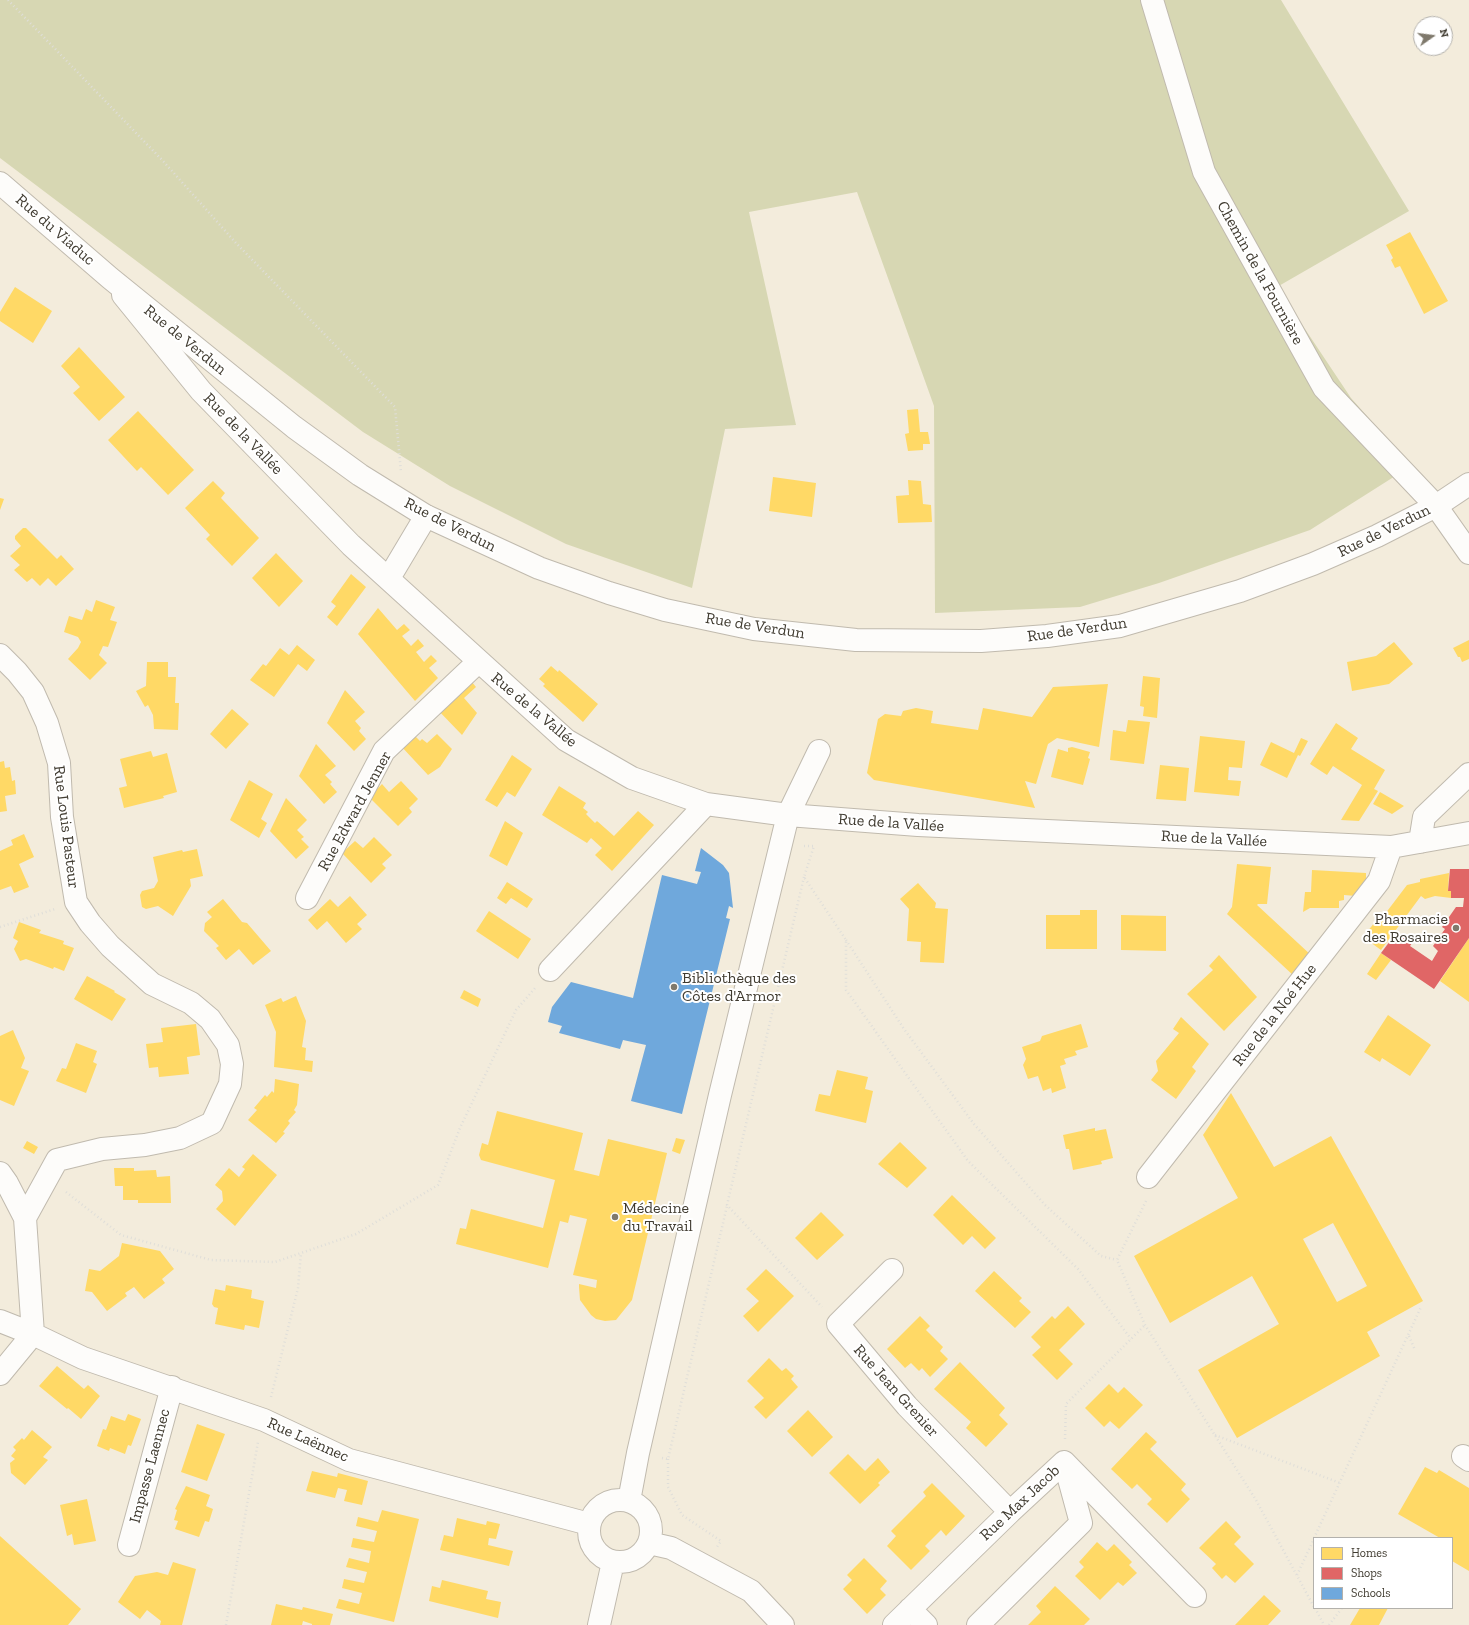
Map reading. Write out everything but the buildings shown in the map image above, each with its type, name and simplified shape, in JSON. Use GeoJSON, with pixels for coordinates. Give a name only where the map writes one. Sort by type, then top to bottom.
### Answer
{"type":"FeatureCollection","features":[{"type":"Feature","properties":{"kind":"street","name":"Chemin de la Fournière"},"geometry":{"type":"LineString","coordinates":[[1152,0],[1204,172],[1324,388],[1436,506],[1469,553]]}},
{"type":"Feature","properties":{"kind":"street","name":"Rue du Viaduc"},"geometry":{"type":"LineString","coordinates":[[0,183],[110,278]]}},
{"type":"Feature","properties":{"kind":"street","name":"Rue de Verdun"},"geometry":{"type":"LineString","coordinates":[[110,278],[294,427],[360,474],[426,516],[539,568],[665,610],[754,628],[856,640],[981,641],[1047,636],[1120,626],[1240,591],[1312,564],[1377,536],[1436,506],[1469,484]]}},
{"type":"Feature","properties":{"kind":"street","name":"Rue de la Vallée"},"geometry":{"type":"LineString","coordinates":[[110,278],[201,391],[351,545],[389,578],[478,662],[566,740],[632,778],[706,804],[788,815],[918,825],[1391,847],[1469,833]]}},
{"type":"Feature","properties":{"kind":"street"},"geometry":{"type":"LineString","coordinates":[[389,578],[426,516]]}},
{"type":"Feature","properties":{"kind":"street","name":"Rue Louis Pasteur"},"geometry":{"type":"LineString","coordinates":[[0,655],[17,672],[32,692],[47,723],[59,763],[62,817],[76,902],[90,923],[110,946],[152,984],[191,1004],[210,1019],[228,1045],[232,1064],[230,1084],[212,1123],[180,1138],[145,1145],[102,1149],[57,1160],[25,1218]]}},
{"type":"Feature","properties":{"kind":"street","name":"Rue Edward Jenner"},"geometry":{"type":"LineString","coordinates":[[307,898],[384,751],[478,662]]}},
{"type":"Feature","properties":{"kind":"street"},"geometry":{"type":"LineString","coordinates":[[629,1501],[638,1453],[720,1095],[788,815],[819,750]]}},
{"type":"Feature","properties":{"kind":"street"},"geometry":{"type":"LineString","coordinates":[[1420,842],[1424,817],[1469,774]]}},
{"type":"Feature","properties":{"kind":"street"},"geometry":{"type":"LineString","coordinates":[[550,970],[706,804]]}},
{"type":"Feature","properties":{"kind":"street","name":"Rue de la Noé Hue"},"geometry":{"type":"LineString","coordinates":[[1148,1177],[1379,881],[1391,847]]}},
{"type":"Feature","properties":{"kind":"street"},"geometry":{"type":"LineString","coordinates":[[0,1173],[7,1183],[25,1218],[33,1334],[0,1374]]}},
{"type":"Feature","properties":{"kind":"street"},"geometry":{"type":"LineString","coordinates":[[838,1324],[892,1270]]}},
{"type":"Feature","properties":{"kind":"street","name":"Rue Laënnec"},"geometry":{"type":"LineString","coordinates":[[0,1322],[33,1334],[83,1358],[264,1420],[349,1460],[589,1524]]}},
{"type":"Feature","properties":{"kind":"street","name":"Rue Jean Grenier"},"geometry":{"type":"LineString","coordinates":[[838,1324],[907,1406],[1010,1512]]}},
{"type":"Feature","properties":{"kind":"street","name":"Impasse Laennec"},"geometry":{"type":"LineString","coordinates":[[129,1545],[172,1388]]}},
{"type":"Feature","properties":{"kind":"street"},"geometry":{"type":"LineString","coordinates":[[978,1625],[1081,1523],[1064,1462]]}},
{"type":"Feature","properties":{"kind":"street","name":"Rue Max Jacob"},"geometry":{"type":"LineString","coordinates":[[894,1625],[1010,1512],[1064,1462],[1195,1596]]}},
{"type":"Feature","properties":{"kind":"street"},"geometry":{"type":"LineString","coordinates":[[618,1500],[629,1501],[637,1505],[645,1512],[650,1522],[651,1532],[649,1543],[636,1558],[624,1562],[613,1562],[601,1557],[594,1548],[588,1535],[589,1524],[597,1509],[606,1503],[618,1500]]}},
{"type":"Feature","properties":{"kind":"street"},"geometry":{"type":"LineString","coordinates":[[649,1543],[671,1548],[751,1591],[783,1625]]}},
{"type":"Feature","properties":{"kind":"street"},"geometry":{"type":"LineString","coordinates":[[599,1625],[613,1562]]}},
{"type":"Feature","properties":{"kind":"street"},"geometry":{"type":"LineString","coordinates":[[910,1609],[926,1625]]}},
{"type":"Feature","properties":{"kind":"path"},"geometry":{"type":"LineString","coordinates":[[8,0],[164,162],[241,249],[395,407],[404,503]]}},
{"type":"Feature","properties":{"kind":"path"},"geometry":{"type":"LineString","coordinates":[[706,1566],[721,1541],[682,1515],[668,1487],[668,1459],[804,877],[814,846],[782,844]]}},
{"type":"Feature","properties":{"kind":"path"},"geometry":{"type":"LineString","coordinates":[[804,877],[904,1029],[974,1124],[1045,1205],[1101,1256],[1117,1260]]}},
{"type":"Feature","properties":{"kind":"path"},"geometry":{"type":"LineString","coordinates":[[0,927],[76,902]]}},
{"type":"Feature","properties":{"kind":"path"},"geometry":{"type":"LineString","coordinates":[[846,940],[846,990],[859,1009],[968,1161],[1078,1269],[1131,1339]]}},
{"type":"Feature","properties":{"kind":"path"},"geometry":{"type":"LineString","coordinates":[[48,1178],[121,1235],[211,1260],[275,1262],[356,1234],[438,1185],[460,1128],[516,1010],[550,970]]}},
{"type":"Feature","properties":{"kind":"path"},"geometry":{"type":"LineString","coordinates":[[1148,1177],[1150,1192],[1117,1260],[1145,1325],[1256,1500],[1313,1605]]}},
{"type":"Feature","properties":{"kind":"path"},"geometry":{"type":"LineString","coordinates":[[727,1205],[838,1324]]}},
{"type":"Feature","properties":{"kind":"path"},"geometry":{"type":"LineString","coordinates":[[1314,1537],[1421,1307]]}},
{"type":"Feature","properties":{"kind":"path"},"geometry":{"type":"LineString","coordinates":[[1064,1462],[1066,1404],[1145,1325]]}},
{"type":"Feature","properties":{"kind":"path"},"geometry":{"type":"LineString","coordinates":[[1408,1336],[1415,1350]]}},
{"type":"Feature","properties":{"kind":"path"},"geometry":{"type":"LineString","coordinates":[[1215,1435],[1340,1483]]}},
{"type":"Feature","properties":{"kind":"path"},"geometry":{"type":"LineString","coordinates":[[638,1453],[668,1459]]}},
{"type":"Feature","properties":{"kind":"path"},"geometry":{"type":"LineString","coordinates":[[1297,1575],[1313,1540]]}},
{"type":"Feature","properties":{"kind":"path"},"geometry":{"type":"LineString","coordinates":[[1315,1609],[1324,1625]]}},
{"type":"Feature","properties":{"kind":"path"},"geometry":{"type":"LineString","coordinates":[[1329,1625],[1341,1609]]}},
{"type":"Feature","properties":{"kind":"green space"},"geometry":{"type":"Polygon","coordinates":[[[0,0],[1281,0],[1409,211],[1277,287],[1351,398],[1411,466],[1310,530],[1159,583],[1080,607],[935,613],[934,406],[857,192],[749,212],[796,425],[725,429],[692,588],[566,544],[450,486],[363,432],[0,158],[0,0]]]}},
{"type":"Feature","properties":{"kind":"place","name":"Pharmacie des Rosaires"},"geometry":{"type":"Point","coordinates":[1456,928]}},
{"type":"Feature","properties":{"kind":"place","name":"Bibliothèque des Côtes d'Armor"},"geometry":{"type":"Point","coordinates":[674,987]}},
{"type":"Feature","properties":{"kind":"place","name":"Médecine du Travail"},"geometry":{"type":"Point","coordinates":[615,1217]}}]}
